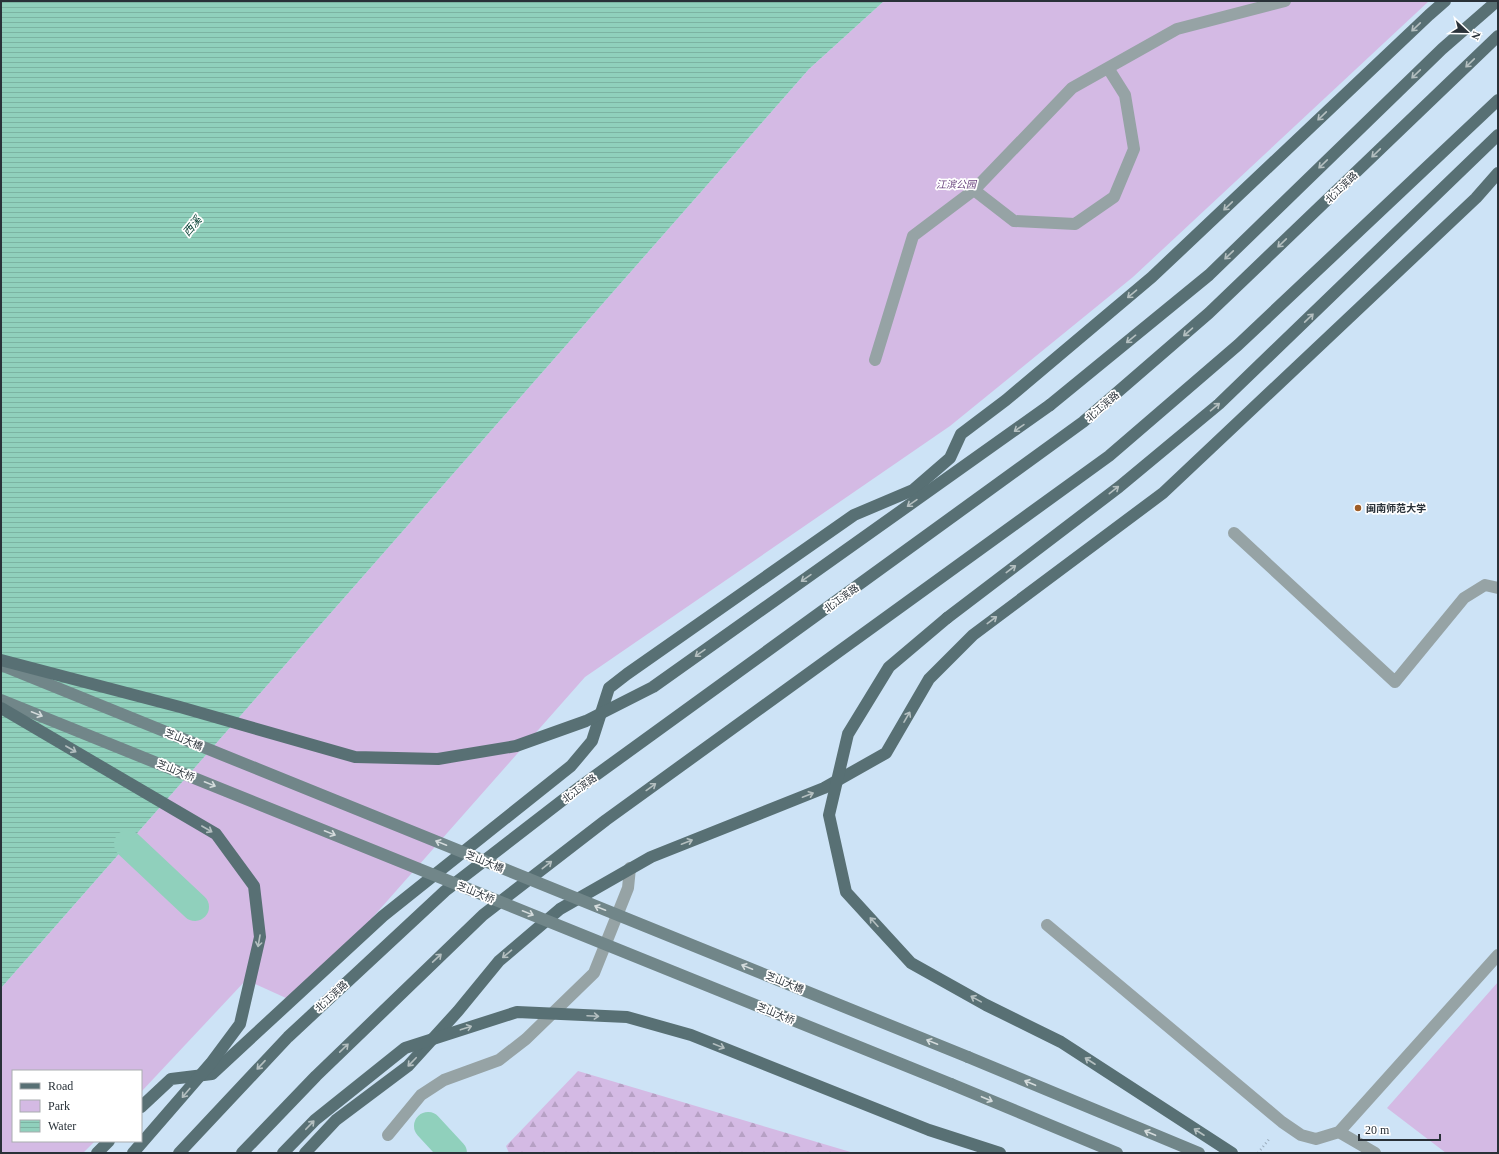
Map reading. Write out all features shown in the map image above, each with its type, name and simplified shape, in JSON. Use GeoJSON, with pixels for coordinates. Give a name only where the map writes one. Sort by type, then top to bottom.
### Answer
{"type":"FeatureCollection","features":[{"type":"Feature","properties":{"kind":"main road"},"geometry":{"type":"LineString","coordinates":[[142,1106],[171,1079],[212,1074],[383,916],[571,766],[592,741],[609,688],[854,515],[913,490],[950,458],[961,434],[1006,400],[1152,277],[1428,15],[1445,1]]}},
{"type":"Feature","properties":{"kind":"main road"},"geometry":{"type":"LineString","coordinates":[[1,660],[180,707],[354,757],[438,759],[516,746],[586,721],[653,687],[1050,405],[1209,275],[1442,49],[1497,1]]}},
{"type":"Feature","properties":{"kind":"main road","name":"北江滨路"},"geometry":{"type":"LineString","coordinates":[[179,1153],[288,1037],[445,891],[581,786],[1083,422],[1209,313],[1498,36]]}},
{"type":"Feature","properties":{"kind":"main road"},"geometry":{"type":"LineString","coordinates":[[242,1153],[316,1076],[483,915],[606,820],[1109,456],[1238,345],[1498,100]]}},
{"type":"Feature","properties":{"kind":"main road"},"geometry":{"type":"LineString","coordinates":[[1232,1153],[1061,1042],[986,1004],[911,963],[846,892],[829,815],[848,734],[889,667],[947,618],[1119,487],[1219,404],[1498,135]]}},
{"type":"Feature","properties":{"kind":"main road"},"geometry":{"type":"LineString","coordinates":[[305,1153],[336,1120],[408,1066],[458,1011],[499,961],[560,909],[651,857],[824,788],[886,753],[929,679],[973,635],[1163,493],[1476,198],[1498,173]]}},
{"type":"Feature","properties":{"kind":"main road"},"geometry":{"type":"LineString","coordinates":[[1,708],[216,834],[254,886],[260,937],[240,1024],[211,1063],[133,1153]]}},
{"type":"Feature","properties":{"kind":"main road"},"geometry":{"type":"LineString","coordinates":[[283,1153],[315,1120],[405,1048],[517,1012],[627,1017],[690,1035],[929,1130],[1000,1153]]}},
{"type":"Feature","properties":{"kind":"main road"},"geometry":{"type":"LineString","coordinates":[[97,1153],[108,1142]]}},
{"type":"Feature","properties":{"kind":"street","name":"芝山大橋"},"geometry":{"type":"LineString","coordinates":[[1,665],[968,1057],[1199,1153]]}},
{"type":"Feature","properties":{"kind":"street","name":"芝山大桥"},"geometry":{"type":"LineString","coordinates":[[1,700],[951,1084],[1117,1153]]}},
{"type":"Feature","properties":{"kind":"lane"},"geometry":{"type":"LineString","coordinates":[[875,360],[913,236],[974,190],[1072,88],[1177,28],[1285,1]]}},
{"type":"Feature","properties":{"kind":"lane"},"geometry":{"type":"LineString","coordinates":[[974,190],[1014,221],[1075,224],[1114,197],[1134,149],[1125,95],[1108,68]]}},
{"type":"Feature","properties":{"kind":"lane"},"geometry":{"type":"LineString","coordinates":[[1234,533],[1395,682],[1464,598],[1485,585],[1498,588]]}},
{"type":"Feature","properties":{"kind":"lane"},"geometry":{"type":"LineString","coordinates":[[388,1135],[421,1095],[444,1080],[499,1060],[526,1039],[594,973],[628,888],[630,868]]}},
{"type":"Feature","properties":{"kind":"lane"},"geometry":{"type":"LineString","coordinates":[[1047,925],[1282,1122],[1301,1135],[1316,1139],[1339,1132],[1498,955]]}},
{"type":"Feature","properties":{"kind":"lane"},"geometry":{"type":"LineString","coordinates":[[1339,1132],[1375,1153]]}},
{"type":"Feature","properties":{"kind":"green space","name":"江滨公园"},"geometry":{"type":"Polygon","coordinates":[[[884,1],[1429,1],[1133,277],[950,426],[585,677],[297,1003],[246,980],[142,1091],[142,1070],[12,1070],[12,1142],[94,1142],[83,1153],[1,1153],[1,988],[809,69],[884,1]]]}},
{"type":"Feature","properties":{"kind":"green space"},"geometry":{"type":"Polygon","coordinates":[[[1498,982],[1498,1153],[1446,1153],[1387,1108],[1498,982]]]}},
{"type":"Feature","properties":{"kind":"green space"},"geometry":{"type":"Polygon","coordinates":[[[578,1071],[854,1153],[509,1153],[506,1146],[578,1071]]]}},
{"type":"Feature","properties":{"kind":"water","name":"西溪"},"geometry":{"type":"Polygon","coordinates":[[[1,1],[884,1],[809,69],[1,988],[1,1]]]}},
{"type":"Feature","properties":{"kind":"waterway"},"geometry":{"type":"LineString","coordinates":[[128,844],[195,907]]}},
{"type":"Feature","properties":{"kind":"waterway"},"geometry":{"type":"LineString","coordinates":[[428,1126],[453,1153]]}},
{"type":"Feature","properties":{"kind":"place","name":"闽南师范大学"},"geometry":{"type":"Point","coordinates":[1358,508]}}]}
